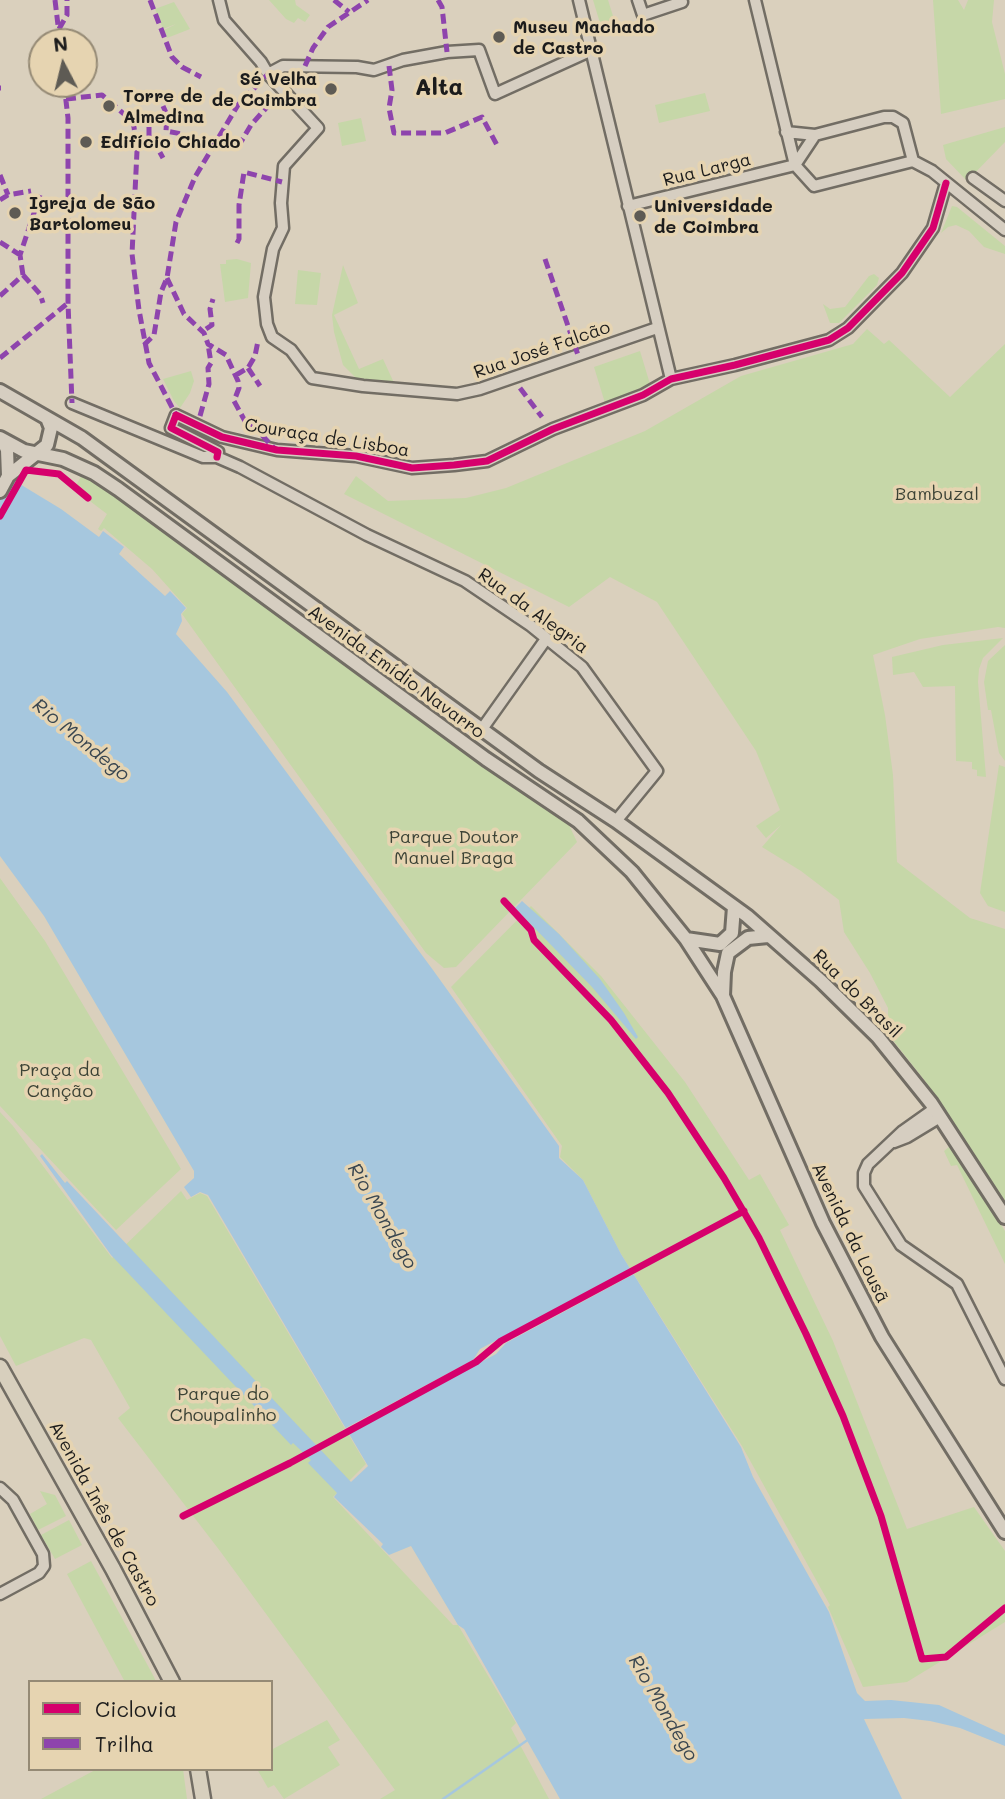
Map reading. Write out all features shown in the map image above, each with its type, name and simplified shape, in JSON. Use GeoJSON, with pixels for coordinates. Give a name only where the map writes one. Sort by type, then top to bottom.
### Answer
{"type":"FeatureCollection","features":[{"type":"Feature","properties":{"kind":"main road","name":"Avenida Emídio Navarro"},"geometry":{"type":"LineString","coordinates":[[0,391],[82,438],[539,771],[640,838]]}},
{"type":"Feature","properties":{"kind":"main road"},"geometry":{"type":"LineString","coordinates":[[0,491],[8,476],[47,445],[51,438],[51,428],[47,418]]}},
{"type":"Feature","properties":{"kind":"main road","name":"Avenida Emídio Navarro"},"geometry":{"type":"LineString","coordinates":[[1,438],[23,451],[63,459],[94,473],[486,759],[578,821],[632,872],[686,939]]}},
{"type":"Feature","properties":{"kind":"main road"},"geometry":{"type":"LineString","coordinates":[[1,438],[7,450],[8,476]]}},
{"type":"Feature","properties":{"kind":"main road"},"geometry":{"type":"LineString","coordinates":[[597,837],[608,822],[616,821]]}},
{"type":"Feature","properties":{"kind":"main road","name":"Rua do Brasil"},"geometry":{"type":"LineString","coordinates":[[640,838],[734,907],[821,981],[878,1037],[937,1113],[1005,1217]]}},
{"type":"Feature","properties":{"kind":"main road"},"geometry":{"type":"LineString","coordinates":[[686,939],[720,944],[732,933],[734,907]]}},
{"type":"Feature","properties":{"kind":"main road"},"geometry":{"type":"LineString","coordinates":[[723,996],[728,953],[748,938],[768,936]]}},
{"type":"Feature","properties":{"kind":"main road","name":"Avenida da Lousã"},"geometry":{"type":"LineString","coordinates":[[686,939],[723,996],[822,1223],[882,1337],[1005,1532]]}},
{"type":"Feature","properties":{"kind":"main road","name":"Avenida Inês de Castro"},"geometry":{"type":"LineString","coordinates":[[0,1369],[113,1569],[171,1680]]}},
{"type":"Feature","properties":{"kind":"main road"},"geometry":{"type":"LineString","coordinates":[[198,1771],[203,1799]]}},
{"type":"Feature","properties":{"kind":"street"},"geometry":{"type":"LineString","coordinates":[[219,0],[224,20],[261,62],[268,75],[283,66],[357,67],[374,70],[403,60],[447,51],[479,50],[495,94],[592,50]]}},
{"type":"Feature","properties":{"kind":"street"},"geometry":{"type":"LineString","coordinates":[[579,0],[671,379]]}},
{"type":"Feature","properties":{"kind":"street"},"geometry":{"type":"LineString","coordinates":[[638,0],[643,15],[682,2],[681,0]]}},
{"type":"Feature","properties":{"kind":"street"},"geometry":{"type":"LineString","coordinates":[[755,0],[795,165],[814,186],[913,161],[932,171],[1005,230]]}},
{"type":"Feature","properties":{"kind":"street","name":"Rua José Falcão"},"geometry":{"type":"LineString","coordinates":[[268,75],[318,128],[284,166],[281,203],[283,228],[273,249],[264,296],[267,324],[272,337],[291,350],[312,378],[363,386],[457,394],[480,389],[657,328]]}},
{"type":"Feature","properties":{"kind":"street"},"geometry":{"type":"LineString","coordinates":[[786,132],[815,135],[893,117],[903,123],[913,161]]}},
{"type":"Feature","properties":{"kind":"street"},"geometry":{"type":"LineString","coordinates":[[795,165],[815,135]]}},
{"type":"Feature","properties":{"kind":"street","name":"Rua Larga"},"geometry":{"type":"LineString","coordinates":[[628,206],[795,165]]}},
{"type":"Feature","properties":{"kind":"street"},"geometry":{"type":"LineString","coordinates":[[973,178],[1005,201]]}},
{"type":"Feature","properties":{"kind":"street","name":"Couraça de Lisboa"},"geometry":{"type":"LineString","coordinates":[[217,457],[218,452],[171,428],[176,415],[222,437],[276,450],[356,456],[412,468],[454,465],[487,461],[553,429],[643,395],[671,379],[829,340],[848,328],[902,273],[927,239],[938,214],[946,183]]}},
{"type":"Feature","properties":{"kind":"street"},"geometry":{"type":"LineString","coordinates":[[72,403],[203,457],[217,457]]}},
{"type":"Feature","properties":{"kind":"street","name":"Rua da Alegria"},"geometry":{"type":"LineString","coordinates":[[217,457],[367,535],[465,581],[501,604],[582,667],[657,771],[616,821]]}},
{"type":"Feature","properties":{"kind":"street"},"geometry":{"type":"LineString","coordinates":[[482,729],[546,639]]}},
{"type":"Feature","properties":{"kind":"street"},"geometry":{"type":"LineString","coordinates":[[937,1113],[907,1137],[893,1143],[869,1164],[864,1173],[864,1186],[901,1245],[957,1284],[1005,1379]]}},
{"type":"Feature","properties":{"kind":"street"},"geometry":{"type":"LineString","coordinates":[[0,1488],[13,1500],[43,1554],[44,1566],[39,1573],[0,1594]]}},
{"type":"Feature","properties":{"kind":"green space"},"geometry":{"type":"Polygon","coordinates":[[[269,0],[295,0],[296,5],[310,15],[305,22],[298,18],[294,23],[286,19],[269,0]]]}},
{"type":"Feature","properties":{"kind":"green space"},"geometry":{"type":"Polygon","coordinates":[[[593,0],[608,0],[618,32],[604,36],[593,0]]]}},
{"type":"Feature","properties":{"kind":"green space"},"geometry":{"type":"Polygon","coordinates":[[[933,0],[958,0],[964,10],[968,0],[994,0],[992,22],[1005,74],[1005,99],[941,114],[933,0]]]}},
{"type":"Feature","properties":{"kind":"green space"},"geometry":{"type":"Polygon","coordinates":[[[174,2],[190,29],[167,38],[164,30],[176,24],[163,29],[155,9],[174,2]]]}},
{"type":"Feature","properties":{"kind":"green space"},"geometry":{"type":"Polygon","coordinates":[[[705,93],[710,111],[659,123],[655,105],[705,93]]]}},
{"type":"Feature","properties":{"kind":"green space"},"geometry":{"type":"Polygon","coordinates":[[[361,118],[366,141],[342,146],[338,123],[361,118]]]}},
{"type":"Feature","properties":{"kind":"green space"},"geometry":{"type":"Polygon","coordinates":[[[1005,127],[1005,142],[967,181],[946,159],[943,145],[1005,127]]]}},
{"type":"Feature","properties":{"kind":"green space"},"geometry":{"type":"Polygon","coordinates":[[[952,206],[957,207],[1005,246],[1005,254],[984,247],[969,231],[956,225],[941,233],[952,206]]]}},
{"type":"Feature","properties":{"kind":"green space"},"geometry":{"type":"Polygon","coordinates":[[[237,259],[251,263],[248,298],[225,302],[220,264],[226,264],[226,260],[237,259]]]}},
{"type":"Feature","properties":{"kind":"green space"},"geometry":{"type":"Polygon","coordinates":[[[343,265],[358,303],[334,315],[359,369],[383,359],[395,385],[357,379],[343,365],[332,315],[343,265]]]}},
{"type":"Feature","properties":{"kind":"green space"},"geometry":{"type":"Polygon","coordinates":[[[298,270],[321,273],[317,305],[295,304],[298,270]]]}},
{"type":"Feature","properties":{"kind":"green space"},"geometry":{"type":"Polygon","coordinates":[[[874,274],[879,278],[877,285],[839,323],[830,323],[823,304],[830,309],[845,307],[869,276],[874,274]]]}},
{"type":"Feature","properties":{"kind":"green space","name":"Bambuzal"},"geometry":{"type":"Polygon","coordinates":[[[867,329],[884,344],[889,340],[950,397],[1005,344],[1005,628],[920,639],[873,655],[893,775],[897,862],[970,918],[1005,929],[1005,1201],[925,1081],[888,1034],[888,1008],[844,932],[839,900],[801,871],[762,847],[781,825],[766,838],[756,826],[780,810],[756,751],[657,602],[610,577],[569,607],[344,494],[356,476],[388,501],[466,498],[506,488],[645,431],[741,376],[853,344],[867,329]]]}},
{"type":"Feature","properties":{"kind":"green space"},"geometry":{"type":"Polygon","coordinates":[[[640,351],[650,384],[605,403],[594,367],[640,351]]]}},
{"type":"Feature","properties":{"kind":"green space"},"geometry":{"type":"Polygon","coordinates":[[[191,371],[194,381],[180,408],[163,379],[191,371]]]}},
{"type":"Feature","properties":{"kind":"green space","name":"Parque Doutor Manuel Braga"},"geometry":{"type":"Polygon","coordinates":[[[83,473],[569,825],[577,842],[456,967],[444,968],[426,953],[182,614],[187,608],[152,569],[104,528],[101,531],[98,529],[107,514],[74,489],[83,473]]]}},
{"type":"Feature","properties":{"kind":"green space"},"geometry":{"type":"Polygon","coordinates":[[[1003,638],[983,658],[979,669],[986,777],[977,776],[977,770],[972,769],[972,762],[956,761],[955,686],[923,687],[914,672],[893,675],[892,657],[943,645],[1003,638]]]}},
{"type":"Feature","properties":{"kind":"green space"},"geometry":{"type":"Polygon","coordinates":[[[1005,645],[1005,761],[999,753],[984,682],[988,661],[1005,645]]]}},
{"type":"Feature","properties":{"kind":"green space"},"geometry":{"type":"Polygon","coordinates":[[[999,765],[1005,767],[1005,912],[988,906],[980,893],[999,765]]]}},
{"type":"Feature","properties":{"kind":"green space","name":"Praça da Canção"},"geometry":{"type":"Polygon","coordinates":[[[0,878],[45,941],[181,1169],[116,1230],[0,1106],[0,878]]]}},
{"type":"Feature","properties":{"kind":"green space"},"geometry":{"type":"Polygon","coordinates":[[[531,906],[601,976],[685,1082],[749,1180],[760,1174],[789,1225],[780,1230],[833,1341],[907,1529],[974,1507],[1005,1551],[1005,1622],[907,1682],[863,1687],[828,1607],[830,1605],[742,1446],[621,1254],[583,1180],[560,1157],[562,1146],[451,987],[531,906]]]}},
{"type":"Feature","properties":{"kind":"green space","name":"Parque do Choupalinho"},"geometry":{"type":"Polygon","coordinates":[[[0,1112],[112,1258],[181,1191],[187,1200],[200,1193],[207,1196],[366,1464],[333,1497],[453,1625],[458,1625],[516,1723],[511,1728],[549,1799],[380,1799],[395,1790],[220,1551],[118,1418],[130,1408],[91,1340],[84,1338],[16,1366],[0,1336],[0,1112]]]}},
{"type":"Feature","properties":{"kind":"green space"},"geometry":{"type":"Polygon","coordinates":[[[950,1146],[1005,1231],[1005,1264],[957,1165],[951,1166],[944,1151],[950,1146]]]}},
{"type":"Feature","properties":{"kind":"green space"},"geometry":{"type":"Polygon","coordinates":[[[40,1491],[55,1495],[66,1516],[38,1530],[30,1514],[47,1504],[40,1491]]]}},
{"type":"Feature","properties":{"kind":"green space"},"geometry":{"type":"Polygon","coordinates":[[[69,1520],[82,1545],[55,1559],[41,1535],[69,1520]]]}},
{"type":"Feature","properties":{"kind":"green space"},"geometry":{"type":"Polygon","coordinates":[[[91,1561],[155,1680],[124,1680],[67,1574],[91,1561]]]}},
{"type":"Feature","properties":{"kind":"green space"},"geometry":{"type":"Polygon","coordinates":[[[327,1720],[340,1740],[328,1747],[340,1765],[284,1799],[274,1785],[268,1788],[258,1771],[273,1771],[273,1749],[327,1720]]]}},
{"type":"Feature","properties":{"kind":"green space"},"geometry":{"type":"Polygon","coordinates":[[[93,1771],[183,1771],[187,1799],[41,1799],[93,1771]]]}},
{"type":"Feature","properties":{"kind":"water","name":"Rio Mondego"},"geometry":{"type":"Polygon","coordinates":[[[0,472],[61,509],[99,537],[103,531],[124,547],[119,554],[165,596],[170,591],[186,608],[181,614],[182,621],[176,634],[227,692],[433,970],[559,1146],[559,1158],[583,1180],[621,1254],[741,1447],[753,1477],[829,1612],[857,1693],[865,1701],[891,1700],[939,1705],[1005,1735],[1005,1746],[960,1728],[930,1721],[904,1718],[864,1719],[902,1799],[560,1799],[464,1629],[458,1625],[411,1546],[389,1555],[381,1547],[383,1544],[334,1497],[337,1493],[308,1463],[311,1460],[293,1443],[291,1445],[111,1255],[40,1156],[42,1154],[65,1183],[67,1181],[351,1482],[368,1466],[208,1195],[200,1192],[191,1197],[184,1187],[194,1178],[194,1171],[44,916],[0,856],[0,472]]]}},
{"type":"Feature","properties":{"kind":"water"},"geometry":{"type":"Polygon","coordinates":[[[522,901],[559,934],[600,979],[624,1013],[638,1037],[636,1039],[592,987],[515,908],[522,901]]]}},
{"type":"Feature","properties":{"kind":"pier"},"geometry":{"type":"Polygon","coordinates":[[[633,1267],[636,1273],[506,1343],[496,1354],[346,1435],[342,1430],[473,1360],[480,1349],[633,1267]]]}},
{"type":"Feature","properties":{"kind":"waterway"},"geometry":{"type":"LineString","coordinates":[[443,1799],[529,1739]]}},
{"type":"Feature","properties":{"kind":"marked path"},"geometry":{"type":"LineString","coordinates":[[55,0],[58,28]]}},
{"type":"Feature","properties":{"kind":"marked path"},"geometry":{"type":"LineString","coordinates":[[60,28],[67,15],[67,0]]}},
{"type":"Feature","properties":{"kind":"marked path"},"geometry":{"type":"LineString","coordinates":[[150,0],[172,57],[182,67],[201,77]]}},
{"type":"Feature","properties":{"kind":"marked path"},"geometry":{"type":"LineString","coordinates":[[334,0],[349,12]]}},
{"type":"Feature","properties":{"kind":"marked path"},"geometry":{"type":"LineString","coordinates":[[305,66],[313,48],[328,27],[368,0]]}},
{"type":"Feature","properties":{"kind":"marked path"},"geometry":{"type":"LineString","coordinates":[[438,0],[442,7],[447,52]]}},
{"type":"Feature","properties":{"kind":"marked path"},"geometry":{"type":"LineString","coordinates":[[389,66],[392,90],[389,108],[394,133],[445,133],[482,117],[498,147]]}},
{"type":"Feature","properties":{"kind":"marked path"},"geometry":{"type":"LineString","coordinates":[[144,345],[154,335],[176,222],[195,177],[238,105],[268,74]]}},
{"type":"Feature","properties":{"kind":"marked path"},"geometry":{"type":"LineString","coordinates":[[66,99],[102,95],[131,120],[134,127],[137,151],[132,254],[139,310],[149,363],[176,415]]}},
{"type":"Feature","properties":{"kind":"marked path"},"geometry":{"type":"LineString","coordinates":[[66,98],[72,403]]}},
{"type":"Feature","properties":{"kind":"marked path"},"geometry":{"type":"LineString","coordinates":[[163,106],[167,115],[166,131],[182,134]]}},
{"type":"Feature","properties":{"kind":"marked path"},"geometry":{"type":"LineString","coordinates":[[238,147],[251,125],[267,107]]}},
{"type":"Feature","properties":{"kind":"marked path"},"geometry":{"type":"LineString","coordinates":[[149,112],[149,141],[157,147],[163,158]]}},
{"type":"Feature","properties":{"kind":"marked path"},"geometry":{"type":"LineString","coordinates":[[237,243],[244,172],[282,182]]}},
{"type":"Feature","properties":{"kind":"marked path"},"geometry":{"type":"LineString","coordinates":[[0,175],[8,195]]}},
{"type":"Feature","properties":{"kind":"marked path"},"geometry":{"type":"LineString","coordinates":[[0,200],[8,195],[31,191]]}},
{"type":"Feature","properties":{"kind":"marked path"},"geometry":{"type":"LineString","coordinates":[[23,275],[20,255],[40,195]]}},
{"type":"Feature","properties":{"kind":"marked path"},"geometry":{"type":"LineString","coordinates":[[0,242],[20,255]]}},
{"type":"Feature","properties":{"kind":"marked path"},"geometry":{"type":"LineString","coordinates":[[545,259],[578,355]]}},
{"type":"Feature","properties":{"kind":"marked path"},"geometry":{"type":"LineString","coordinates":[[23,275],[40,294],[43,303]]}},
{"type":"Feature","properties":{"kind":"marked path"},"geometry":{"type":"LineString","coordinates":[[0,296],[23,275]]}},
{"type":"Feature","properties":{"kind":"marked path"},"geometry":{"type":"LineString","coordinates":[[167,278],[184,314],[204,333],[208,344],[226,355],[238,381],[239,388],[234,401],[246,423],[274,448]]}},
{"type":"Feature","properties":{"kind":"marked path"},"geometry":{"type":"LineString","coordinates":[[206,329],[212,325],[210,309],[213,299]]}},
{"type":"Feature","properties":{"kind":"marked path"},"geometry":{"type":"LineString","coordinates":[[0,358],[68,303]]}},
{"type":"Feature","properties":{"kind":"marked path"},"geometry":{"type":"LineString","coordinates":[[236,375],[248,368],[255,356],[258,341]]}},
{"type":"Feature","properties":{"kind":"marked path"},"geometry":{"type":"LineString","coordinates":[[200,416],[209,384],[208,368],[211,363],[208,344]]}},
{"type":"Feature","properties":{"kind":"marked path"},"geometry":{"type":"LineString","coordinates":[[248,368],[260,386]]}},
{"type":"Feature","properties":{"kind":"marked path"},"geometry":{"type":"LineString","coordinates":[[520,388],[542,417]]}},
{"type":"Feature","properties":{"kind":"cycle path"},"geometry":{"type":"LineString","coordinates":[[217,457],[218,452],[171,428],[176,415],[222,437],[277,450],[356,456],[412,468],[454,465],[487,461],[553,429],[643,395],[671,379],[829,340],[848,328],[902,273],[933,228],[946,183]]}},
{"type":"Feature","properties":{"kind":"cycle path"},"geometry":{"type":"LineString","coordinates":[[0,516],[26,470],[59,474],[88,498]]}},
{"type":"Feature","properties":{"kind":"cycle path"},"geometry":{"type":"LineString","coordinates":[[504,901],[531,930],[534,940],[611,1020],[668,1093],[724,1178],[759,1238],[843,1416],[881,1516],[922,1659],[946,1657],[1005,1608]]}},
{"type":"Feature","properties":{"kind":"cycle path"},"geometry":{"type":"LineString","coordinates":[[183,1516],[290,1463],[476,1362],[501,1341],[744,1211]]}},
{"type":"Feature","properties":{"kind":"place","name":"Museu Machado de Castro"},"geometry":{"type":"Point","coordinates":[499,37]}},
{"type":"Feature","properties":{"kind":"place","name":"Sé Velha de Coimbra"},"geometry":{"type":"Point","coordinates":[331,89]}},
{"type":"Feature","properties":{"kind":"place","name":"Torre de Almedina"},"geometry":{"type":"Point","coordinates":[109,106]}},
{"type":"Feature","properties":{"kind":"place","name":"Edifício Chiado"},"geometry":{"type":"Point","coordinates":[86,142]}},
{"type":"Feature","properties":{"kind":"place","name":"Igreja de São Bartolomeu"},"geometry":{"type":"Point","coordinates":[15,213]}},
{"type":"Feature","properties":{"kind":"place","name":"Universidade de Coimbra"},"geometry":{"type":"Point","coordinates":[640,216]}},
{"type":"Feature","properties":{"kind":"district","name":"Alta"},"geometry":{"type":"Point","coordinates":[439,88]}}]}
